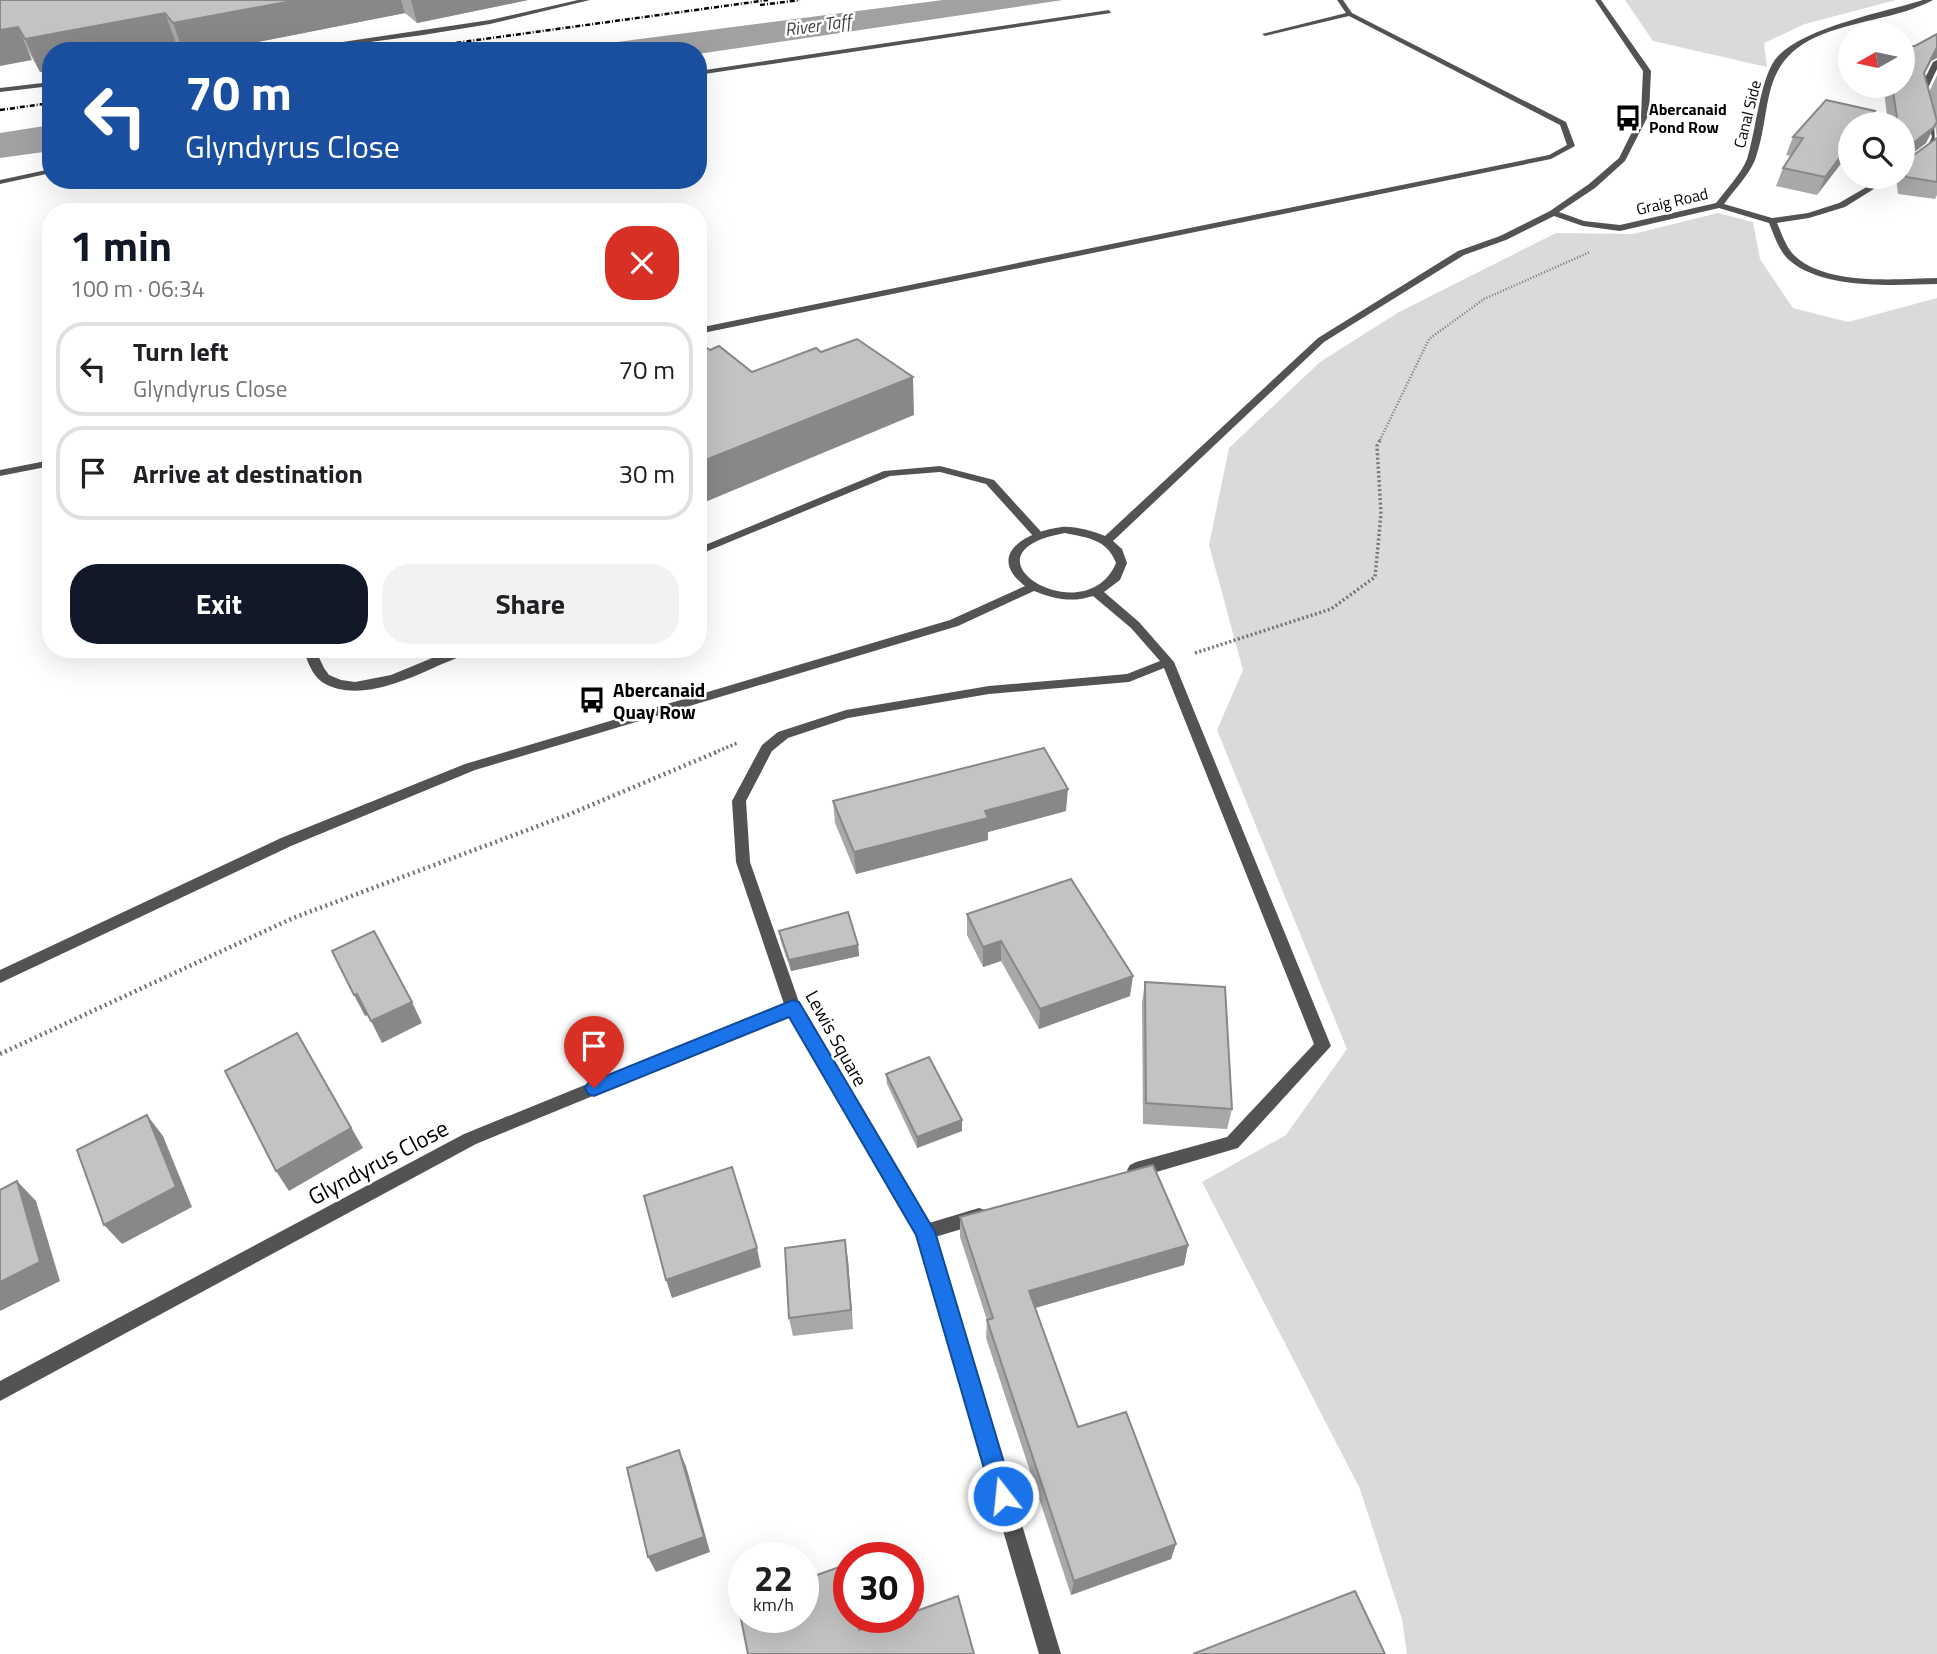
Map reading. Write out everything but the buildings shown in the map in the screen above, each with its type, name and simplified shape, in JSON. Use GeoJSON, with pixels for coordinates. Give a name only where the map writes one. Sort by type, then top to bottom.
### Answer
{"type":"FeatureCollection","features":[{"type":"Feature","properties":{"kind":"street"},"geometry":{"type":"LineString","coordinates":[[354,42],[490,22],[587,0]]}},
{"type":"Feature","properties":{"kind":"street"},"geometry":{"type":"LineString","coordinates":[[707,329],[1551,157],[1571,146],[1563,124],[1350,14],[1340,0]]}},
{"type":"Feature","properties":{"kind":"street"},"geometry":{"type":"LineString","coordinates":[[1106,541],[1321,340],[1461,253],[1503,238],[1553,213],[1592,186],[1622,159],[1645,114],[1647,71],[1598,0]]}},
{"type":"Feature","properties":{"kind":"street","name":"Canal Side"},"geometry":{"type":"LineString","coordinates":[[1718,205],[1750,162],[1767,86],[1780,58],[1814,36],[1930,0]]}},
{"type":"Feature","properties":{"kind":"street"},"geometry":{"type":"LineString","coordinates":[[707,72],[1109,12]]}},
{"type":"Feature","properties":{"kind":"street"},"geometry":{"type":"LineString","coordinates":[[1265,34],[1350,14]]}},
{"type":"Feature","properties":{"kind":"street"},"geometry":{"type":"LineString","coordinates":[[1915,159],[1931,146],[1937,137],[1923,90],[1937,62]]}},
{"type":"Feature","properties":{"kind":"street"},"geometry":{"type":"LineString","coordinates":[[0,90],[42,85]]}},
{"type":"Feature","properties":{"kind":"street"},"geometry":{"type":"LineString","coordinates":[[0,181],[42,173]]}},
{"type":"Feature","properties":{"kind":"street"},"geometry":{"type":"LineString","coordinates":[[1869,189],[1842,205],[1809,215],[1772,221],[1790,257],[1801,266],[1816,272],[1857,280],[1937,281]]}},
{"type":"Feature","properties":{"kind":"street","name":"Graig Road"},"geometry":{"type":"LineString","coordinates":[[1553,213],[1609,228],[1620,228],[1718,205],[1772,221]]}},
{"type":"Feature","properties":{"kind":"street"},"geometry":{"type":"LineString","coordinates":[[0,473],[42,465]]}},
{"type":"Feature","properties":{"kind":"street"},"geometry":{"type":"LineString","coordinates":[[707,548],[888,473],[940,469],[990,482],[1038,535]]}},
{"type":"Feature","properties":{"kind":"street"},"geometry":{"type":"LineString","coordinates":[[1065,530],[1094,535],[1116,549],[1122,568],[1110,586],[1096,592],[1064,596],[1033,587],[1021,578],[1015,569],[1014,559],[1017,550],[1038,535],[1065,530]]}},
{"type":"Feature","properties":{"kind":"street"},"geometry":{"type":"LineString","coordinates":[[0,977],[286,842],[470,767],[954,623],[1033,587]]}},
{"type":"Feature","properties":{"kind":"street"},"geometry":{"type":"LineString","coordinates":[[1096,592],[1135,625],[1168,662],[1323,1046],[1232,1143],[1125,1174]]}},
{"type":"Feature","properties":{"kind":"street"},"geometry":{"type":"LineString","coordinates":[[313,658],[325,678],[341,686],[366,685],[406,674],[444,658]]}},
{"type":"Feature","properties":{"kind":"street"},"geometry":{"type":"LineString","coordinates":[[783,735],[846,714],[989,690],[1129,678],[1168,662]]}},
{"type":"Feature","properties":{"kind":"street","name":"Lewis Square"},"geometry":{"type":"LineString","coordinates":[[783,735],[767,748],[739,801],[743,862],[793,1007],[925,1232],[1050,1654]]}},
{"type":"Feature","properties":{"kind":"street","name":"Glyndyrus Close"},"geometry":{"type":"LineString","coordinates":[[0,1391],[470,1139],[793,1007]]}},
{"type":"Feature","properties":{"kind":"street"},"geometry":{"type":"LineString","coordinates":[[925,1232],[992,1212]]}},
{"type":"Feature","properties":{"kind":"path"},"geometry":{"type":"LineString","coordinates":[[1168,662],[1331,609],[1375,577],[1381,514],[1377,446],[1429,339],[1484,299],[1618,239],[1609,228]]}},
{"type":"Feature","properties":{"kind":"path"},"geometry":{"type":"LineString","coordinates":[[0,1054],[293,918],[570,814],[738,742],[783,735]]}},
{"type":"Feature","properties":{"kind":"shaded area"},"geometry":{"type":"Polygon","coordinates":[[[1625,0],[1896,0],[1805,24],[1764,43],[1767,67],[1653,41],[1625,0]]]}},
{"type":"Feature","properties":{"kind":"shaded area"},"geometry":{"type":"Polygon","coordinates":[[[1718,213],[1753,222],[1760,259],[1793,308],[1848,322],[1937,298],[1937,1654],[1407,1654],[1402,1619],[1360,1489],[1202,1182],[1286,1135],[1347,1049],[1217,730],[1243,670],[1209,545],[1229,448],[1320,362],[1399,312],[1556,233],[1633,234],[1718,213]]]}},
{"type":"Feature","properties":{"kind":"water","name":"River Taff"},"geometry":{"type":"Polygon","coordinates":[[[943,0],[1063,0],[707,53],[707,42],[617,42],[943,0]]]}},
{"type":"Feature","properties":{"kind":"water"},"geometry":{"type":"Polygon","coordinates":[[[42,126],[42,152],[0,158],[0,133],[42,126]]]}},
{"type":"Feature","properties":{"kind":"railway"},"geometry":{"type":"LineString","coordinates":[[462,42],[768,0]]}},
{"type":"Feature","properties":{"kind":"railway"},"geometry":{"type":"LineString","coordinates":[[760,5],[800,0]]}},
{"type":"Feature","properties":{"kind":"railway"},"geometry":{"type":"LineString","coordinates":[[0,110],[42,104]]}},
{"type":"Feature","properties":{"kind":"place","name":"Abercanaid Pond Row"},"geometry":{"type":"Point","coordinates":[1628,118]}},
{"type":"Feature","properties":{"kind":"place","name":"Abercanaid Quay Row"},"geometry":{"type":"Point","coordinates":[592,700]}},
{"type":"Feature","properties":{"kind":"route"},"geometry":{"type":"LineString","coordinates":[[594,1088],[793,1007],[925,1232],[1003,1496]]}}]}
